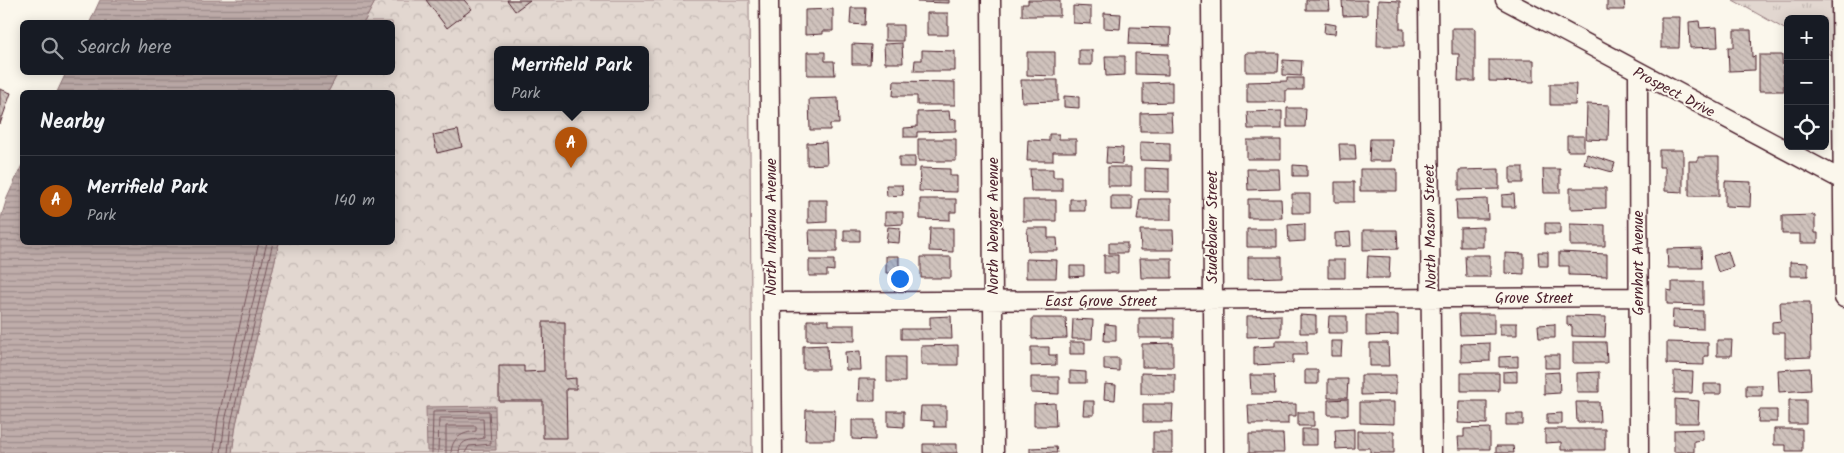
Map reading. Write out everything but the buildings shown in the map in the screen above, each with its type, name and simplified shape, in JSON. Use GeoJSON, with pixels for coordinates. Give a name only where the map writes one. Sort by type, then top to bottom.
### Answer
{"type":"FeatureCollection","features":[{"type":"Feature","properties":{"kind":"street","name":"North Indiana Avenue"},"geometry":{"type":"LineString","coordinates":[[769,0],[773,453]]}},
{"type":"Feature","properties":{"kind":"street","name":"North Wenger Avenue"},"geometry":{"type":"LineString","coordinates":[[991,0],[994,453]]}},
{"type":"Feature","properties":{"kind":"street","name":"Studebaker Street"},"geometry":{"type":"LineString","coordinates":[[1211,0],[1214,453]]}},
{"type":"Feature","properties":{"kind":"street","name":"North Mason Street"},"geometry":{"type":"LineString","coordinates":[[1428,0],[1432,453]]}},
{"type":"Feature","properties":{"kind":"street","name":"Prospect Drive"},"geometry":{"type":"LineString","coordinates":[[1505,0],[1638,73],[1843,180]]}},
{"type":"Feature","properties":{"kind":"street"},"geometry":{"type":"LineString","coordinates":[[1841,0],[1844,298]]}},
{"type":"Feature","properties":{"kind":"street","name":"Gernhart Avenue"},"geometry":{"type":"LineString","coordinates":[[1638,73],[1639,453]]}},
{"type":"Feature","properties":{"kind":"street","name":"Grove Street"},"geometry":{"type":"LineString","coordinates":[[1431,299],[1638,297]]}},
{"type":"Feature","properties":{"kind":"street","name":"East Grove Street"},"geometry":{"type":"LineString","coordinates":[[772,302],[1431,299]]}},
{"type":"Feature","properties":{"kind":"green space"},"geometry":{"type":"Polygon","coordinates":[[[376,0],[749,0],[752,453],[232,453],[236,424],[279,245],[395,245],[395,90],[329,90],[337,75],[395,75],[395,20],[365,20],[376,0]]]}},
{"type":"Feature","properties":{"kind":"green space"},"geometry":{"type":"Polygon","coordinates":[[[1733,0],[1844,0],[1844,62],[1829,54],[1829,15],[1784,15],[1784,29],[1733,0]]]}},
{"type":"Feature","properties":{"kind":"water"},"geometry":{"type":"Polygon","coordinates":[[[100,0],[376,0],[365,20],[91,20],[100,0]]]}},
{"type":"Feature","properties":{"kind":"water"},"geometry":{"type":"Polygon","coordinates":[[[65,75],[337,75],[329,90],[58,90],[65,75]]]}},
{"type":"Feature","properties":{"kind":"water"},"geometry":{"type":"Polygon","coordinates":[[[20,169],[20,245],[279,245],[236,424],[232,453],[0,453],[0,221],[7,198],[20,169]]]}},
{"type":"Feature","properties":{"kind":"water"},"geometry":{"type":"Polygon","coordinates":[[[495,406],[496,450],[427,451],[426,407],[495,406]]]}},
{"type":"Feature","properties":{"kind":"place","name":"Merrifield Park"},"geometry":{"type":"Point","coordinates":[571,168]}}]}
